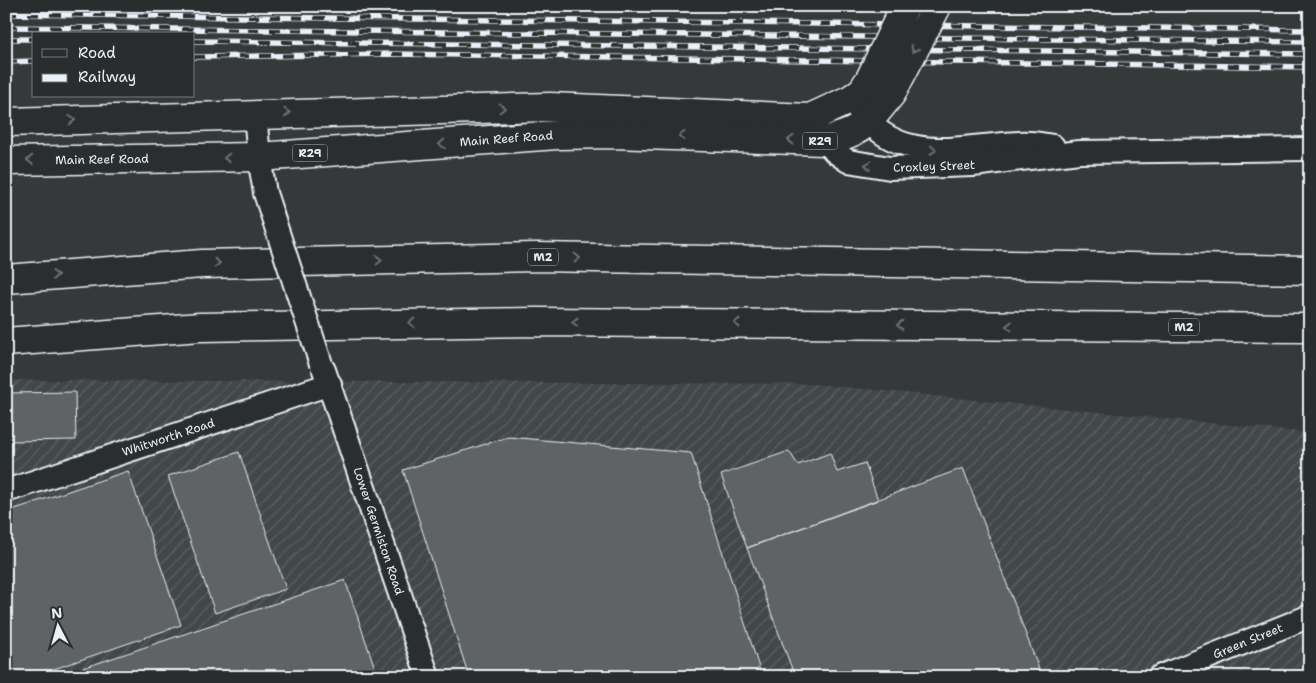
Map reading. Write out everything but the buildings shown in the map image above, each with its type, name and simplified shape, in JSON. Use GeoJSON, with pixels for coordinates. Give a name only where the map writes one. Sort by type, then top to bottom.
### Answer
{"type":"FeatureCollection","features":[{"type":"Feature","properties":{"kind":"main road","name":"Main Reef Road"},"geometry":{"type":"LineString","coordinates":[[817,129],[862,91],[870,79],[905,6]]}},
{"type":"Feature","properties":{"kind":"main road","name":"Main Reef Road"},"geometry":{"type":"LineString","coordinates":[[6,122],[550,107],[612,121],[817,129],[849,135],[868,123],[891,94],[937,6]]}},
{"type":"Feature","properties":{"kind":"main road","name":"Main Reef Road"},"geometry":{"type":"LineString","coordinates":[[6,161],[259,157],[557,135],[612,121]]}},
{"type":"Feature","properties":{"kind":"main road"},"geometry":{"type":"LineString","coordinates":[[1080,266],[1310,255]]}},
{"type":"Feature","properties":{"kind":"main road","name":"M2"},"geometry":{"type":"LineString","coordinates":[[6,279],[202,264],[536,257],[1310,270]]}},
{"type":"Feature","properties":{"kind":"main road","name":"M2"},"geometry":{"type":"LineString","coordinates":[[6,342],[200,327],[526,322],[1310,328]]}},
{"type":"Feature","properties":{"kind":"main road"},"geometry":{"type":"LineString","coordinates":[[1058,326],[1310,340]]}},
{"type":"Feature","properties":{"kind":"street","name":"Croxley Street"},"geometry":{"type":"LineString","coordinates":[[851,99],[868,123],[895,141],[921,149],[1079,152],[1310,149]]}},
{"type":"Feature","properties":{"kind":"street","name":"Lower Germiston Road"},"geometry":{"type":"LineString","coordinates":[[255,114],[259,157],[265,192],[321,364],[330,384],[428,677]]}},
{"type":"Feature","properties":{"kind":"street","name":"Croxley Street"},"geometry":{"type":"LineString","coordinates":[[817,129],[835,152],[848,161],[890,168],[973,165],[1020,151]]}},
{"type":"Feature","properties":{"kind":"street","name":"Whitworth Road"},"geometry":{"type":"LineString","coordinates":[[6,491],[330,384]]}},
{"type":"Feature","properties":{"kind":"street","name":"Green Street"},"geometry":{"type":"LineString","coordinates":[[1159,677],[1310,616]]}},
{"type":"Feature","properties":{"kind":"shaded area"},"geometry":{"type":"Polygon","coordinates":[[[6,380],[815,384],[1310,433],[1310,677],[6,677],[6,380]]]}},
{"type":"Feature","properties":{"kind":"green space"},"geometry":{"type":"Polygon","coordinates":[[[1310,6],[1310,11],[990,7],[1310,6]]]}},
{"type":"Feature","properties":{"kind":"railway"},"geometry":{"type":"LineString","coordinates":[[6,14],[1310,30]]}},
{"type":"Feature","properties":{"kind":"railway"},"geometry":{"type":"LineString","coordinates":[[6,27],[1310,42]]}},
{"type":"Feature","properties":{"kind":"railway"},"geometry":{"type":"LineString","coordinates":[[6,39],[32,39]]}},
{"type":"Feature","properties":{"kind":"railway"},"geometry":{"type":"LineString","coordinates":[[195,41],[1310,54]]}},
{"type":"Feature","properties":{"kind":"railway"},"geometry":{"type":"LineString","coordinates":[[195,57],[392,54],[1310,67]]}},
{"type":"Feature","properties":{"kind":"railway"},"geometry":{"type":"LineString","coordinates":[[6,62],[32,61]]}}]}
